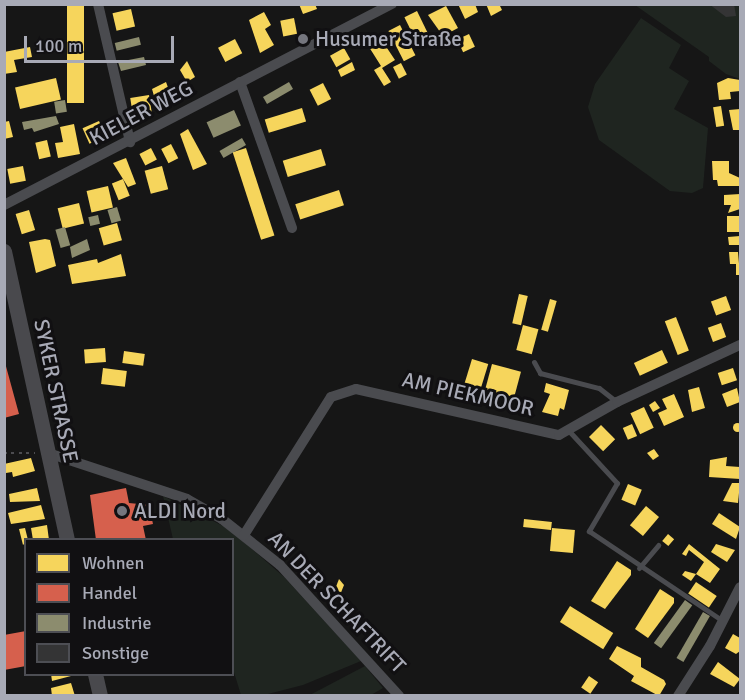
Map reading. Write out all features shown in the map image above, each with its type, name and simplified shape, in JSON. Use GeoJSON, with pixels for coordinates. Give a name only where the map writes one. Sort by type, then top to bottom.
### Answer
{"type":"FeatureCollection","features":[{"type":"Feature","properties":{"kind":"main road","name":"SYKER STRASSE"},"geometry":{"type":"LineString","coordinates":[[4,251],[67,538]]}},
{"type":"Feature","properties":{"kind":"main road"},"geometry":{"type":"LineString","coordinates":[[95,676],[100,696]]}},
{"type":"Feature","properties":{"kind":"street"},"geometry":{"type":"LineString","coordinates":[[98,4],[130,142]]}},
{"type":"Feature","properties":{"kind":"street","name":"KIELER WEG"},"geometry":{"type":"LineString","coordinates":[[4,205],[130,142],[240,82],[392,4]]}},
{"type":"Feature","properties":{"kind":"street"},"geometry":{"type":"LineString","coordinates":[[240,82],[292,228]]}},
{"type":"Feature","properties":{"kind":"street"},"geometry":{"type":"LineString","coordinates":[[569,431],[617,402],[741,345]]}},
{"type":"Feature","properties":{"kind":"street","name":"AM PIEKMOOR"},"geometry":{"type":"LineString","coordinates":[[244,535],[331,397],[356,389],[559,435],[569,431]]}},
{"type":"Feature","properties":{"kind":"street","name":"AN DER SCHAFTRIFT"},"geometry":{"type":"LineString","coordinates":[[48,453],[187,499],[244,535],[280,565],[399,696]]}},
{"type":"Feature","properties":{"kind":"street"},"geometry":{"type":"LineString","coordinates":[[678,696],[741,588]]}},
{"type":"Feature","properties":{"kind":"lane"},"geometry":{"type":"LineString","coordinates":[[534,362],[540,373],[599,388],[617,402]]}},
{"type":"Feature","properties":{"kind":"lane"},"geometry":{"type":"LineString","coordinates":[[569,431],[617,483],[589,531],[639,568],[723,621]]}},
{"type":"Feature","properties":{"kind":"lane"},"geometry":{"type":"LineString","coordinates":[[639,568],[658,545]]}},
{"type":"Feature","properties":{"kind":"path"},"geometry":{"type":"LineString","coordinates":[[4,453],[48,453]]}},
{"type":"Feature","properties":{"kind":"shaded area"},"geometry":{"type":"Polygon","coordinates":[[[635,5],[740,5],[740,79],[726,74],[709,61],[709,57],[635,5]]]}},
{"type":"Feature","properties":{"kind":"shaded area"},"geometry":{"type":"Polygon","coordinates":[[[641,18],[681,45],[669,68],[689,81],[674,109],[708,128],[703,188],[692,193],[670,191],[599,140],[588,107],[595,84],[641,18]]]}},
{"type":"Feature","properties":{"kind":"shaded area"},"geometry":{"type":"Polygon","coordinates":[[[163,496],[223,526],[251,548],[284,577],[361,661],[303,685],[264,695],[241,695],[234,672],[234,538],[173,538],[163,496]]]}},
{"type":"Feature","properties":{"kind":"shaded area"},"geometry":{"type":"Polygon","coordinates":[[[365,666],[383,688],[371,695],[308,696],[365,666]]]}},
{"type":"Feature","properties":{"kind":"building: Wohnen"},"geometry":{"type":"Polygon","coordinates":[[[67,4],[84,4],[84,103],[67,103],[67,4]]]}},
{"type":"Feature","properties":{"kind":"building: Wohnen"},"geometry":{"type":"Polygon","coordinates":[[[299,4],[315,4],[317,9],[303,14],[299,4]]]}},
{"type":"Feature","properties":{"kind":"building: Wohnen"},"geometry":{"type":"Polygon","coordinates":[[[458,4],[475,4],[478,12],[465,19],[458,4]]]}},
{"type":"Feature","properties":{"kind":"building: Wohnen"},"geometry":{"type":"Polygon","coordinates":[[[486,4],[499,4],[502,10],[491,16],[486,4]]]}},
{"type":"Feature","properties":{"kind":"building: Wohnen"},"geometry":{"type":"Polygon","coordinates":[[[446,6],[458,28],[443,36],[428,15],[446,6]]]}},
{"type":"Feature","properties":{"kind":"building: Wohnen"},"geometry":{"type":"Polygon","coordinates":[[[131,9],[135,27],[117,31],[112,13],[131,9]]]}},
{"type":"Feature","properties":{"kind":"building: Wohnen"},"geometry":{"type":"Polygon","coordinates":[[[417,11],[428,33],[415,40],[404,17],[417,11]]]}},
{"type":"Feature","properties":{"kind":"building: Wohnen"},"geometry":{"type":"Polygon","coordinates":[[[264,12],[271,25],[265,29],[274,45],[260,53],[249,20],[264,12]]]}},
{"type":"Feature","properties":{"kind":"building: Wohnen"},"geometry":{"type":"Polygon","coordinates":[[[294,18],[297,34],[283,36],[280,21],[294,18]]]}},
{"type":"Feature","properties":{"kind":"building: Wohnen"},"geometry":{"type":"Polygon","coordinates":[[[400,25],[415,55],[404,61],[388,31],[400,25]]]}},
{"type":"Feature","properties":{"kind":"building: Wohnen"},"geometry":{"type":"Polygon","coordinates":[[[469,34],[475,47],[463,52],[457,39],[469,34]]]}},
{"type":"Feature","properties":{"kind":"building: Wohnen"},"geometry":{"type":"Polygon","coordinates":[[[235,39],[242,53],[225,62],[218,48],[235,39]]]}},
{"type":"Feature","properties":{"kind":"building: Wohnen"},"geometry":{"type":"Polygon","coordinates":[[[381,39],[395,60],[382,68],[391,82],[384,86],[374,70],[381,66],[369,47],[381,39]]]}},
{"type":"Feature","properties":{"kind":"building: Wohnen"},"geometry":{"type":"Polygon","coordinates":[[[30,47],[32,57],[14,60],[17,72],[4,74],[4,52],[30,47]]]}},
{"type":"Feature","properties":{"kind":"building: Wohnen"},"geometry":{"type":"Polygon","coordinates":[[[344,48],[350,59],[336,67],[330,56],[344,48]]]}},
{"type":"Feature","properties":{"kind":"building: Wohnen"},"geometry":{"type":"Polygon","coordinates":[[[187,61],[195,77],[187,82],[180,70],[187,61]]]}},
{"type":"Feature","properties":{"kind":"building: Wohnen"},"geometry":{"type":"Polygon","coordinates":[[[352,62],[355,70],[341,77],[338,70],[352,62]]]}},
{"type":"Feature","properties":{"kind":"building: Wohnen"},"geometry":{"type":"Polygon","coordinates":[[[401,63],[407,75],[399,79],[393,67],[401,63]]]}},
{"type":"Feature","properties":{"kind":"building: Wohnen"},"geometry":{"type":"Polygon","coordinates":[[[56,78],[61,99],[20,109],[15,87],[56,78]]]}},
{"type":"Feature","properties":{"kind":"building: Wohnen"},"geometry":{"type":"Polygon","coordinates":[[[728,78],[740,80],[740,91],[730,92],[731,99],[719,100],[717,83],[728,78]]]}},
{"type":"Feature","properties":{"kind":"building: Wohnen"},"geometry":{"type":"Polygon","coordinates":[[[166,82],[170,93],[165,96],[167,107],[158,110],[152,89],[166,82]]]}},
{"type":"Feature","properties":{"kind":"building: Wohnen"},"geometry":{"type":"Polygon","coordinates":[[[323,83],[331,99],[318,106],[310,90],[323,83]]]}},
{"type":"Feature","properties":{"kind":"building: Wohnen"},"geometry":{"type":"Polygon","coordinates":[[[149,95],[152,113],[133,116],[130,98],[149,95]]]}},
{"type":"Feature","properties":{"kind":"building: Wohnen"},"geometry":{"type":"Polygon","coordinates":[[[721,106],[724,126],[716,127],[713,107],[721,106]]]}},
{"type":"Feature","properties":{"kind":"building: Wohnen"},"geometry":{"type":"Polygon","coordinates":[[[302,108],[306,121],[269,133],[265,119],[302,108]]]}},
{"type":"Feature","properties":{"kind":"building: Wohnen"},"geometry":{"type":"Polygon","coordinates":[[[740,109],[740,130],[733,130],[729,110],[740,109]]]}},
{"type":"Feature","properties":{"kind":"building: Wohnen"},"geometry":{"type":"Polygon","coordinates":[[[9,121],[13,137],[4,139],[4,122],[9,121]]]}},
{"type":"Feature","properties":{"kind":"building: Wohnen"},"geometry":{"type":"Polygon","coordinates":[[[99,121],[106,137],[89,144],[83,128],[99,121]]]}},
{"type":"Feature","properties":{"kind":"building: Wohnen"},"geometry":{"type":"Polygon","coordinates":[[[74,124],[80,154],[58,158],[55,143],[63,142],[60,127],[74,124]]]}},
{"type":"Feature","properties":{"kind":"building: Wohnen"},"geometry":{"type":"Polygon","coordinates":[[[188,129],[207,164],[193,170],[180,134],[188,129]]]}},
{"type":"Feature","properties":{"kind":"building: Wohnen"},"geometry":{"type":"Polygon","coordinates":[[[47,140],[51,157],[39,159],[35,143],[47,140]]]}},
{"type":"Feature","properties":{"kind":"building: Wohnen"},"geometry":{"type":"Polygon","coordinates":[[[171,144],[178,158],[168,163],[161,149],[171,144]]]}},
{"type":"Feature","properties":{"kind":"building: Wohnen"},"geometry":{"type":"Polygon","coordinates":[[[151,148],[157,160],[145,165],[139,154],[151,148]]]}},
{"type":"Feature","properties":{"kind":"building: Wohnen"},"geometry":{"type":"Polygon","coordinates":[[[246,148],[274,235],[261,240],[233,152],[246,148]]]}},
{"type":"Feature","properties":{"kind":"building: Wohnen"},"geometry":{"type":"Polygon","coordinates":[[[321,149],[326,165],[288,177],[283,161],[321,149]]]}},
{"type":"Feature","properties":{"kind":"building: Wohnen"},"geometry":{"type":"Polygon","coordinates":[[[126,158],[136,184],[128,187],[113,163],[126,158]]]}},
{"type":"Feature","properties":{"kind":"building: Wohnen"},"geometry":{"type":"Polygon","coordinates":[[[712,161],[729,161],[729,173],[740,178],[740,186],[718,186],[717,180],[713,180],[712,161]]]}},
{"type":"Feature","properties":{"kind":"building: Wohnen"},"geometry":{"type":"Polygon","coordinates":[[[23,166],[26,181],[10,184],[7,169],[23,166]]]}},
{"type":"Feature","properties":{"kind":"building: Wohnen"},"geometry":{"type":"Polygon","coordinates":[[[162,166],[168,189],[151,194],[145,171],[162,166]]]}},
{"type":"Feature","properties":{"kind":"building: Wohnen"},"geometry":{"type":"Polygon","coordinates":[[[123,179],[130,196],[119,200],[112,183],[123,179]]]}},
{"type":"Feature","properties":{"kind":"building: Wohnen"},"geometry":{"type":"Polygon","coordinates":[[[108,186],[113,207],[92,212],[87,191],[108,186]]]}},
{"type":"Feature","properties":{"kind":"building: Wohnen"},"geometry":{"type":"Polygon","coordinates":[[[339,190],[344,205],[300,219],[295,204],[339,190]]]}},
{"type":"Feature","properties":{"kind":"building: Wohnen"},"geometry":{"type":"Polygon","coordinates":[[[740,194],[740,209],[728,213],[731,205],[724,205],[724,195],[740,194]]]}},
{"type":"Feature","properties":{"kind":"building: Wohnen"},"geometry":{"type":"Polygon","coordinates":[[[79,203],[84,223],[63,229],[58,208],[79,203]]]}},
{"type":"Feature","properties":{"kind":"building: Wohnen"},"geometry":{"type":"Polygon","coordinates":[[[29,210],[35,230],[22,234],[16,214],[29,210]]]}},
{"type":"Feature","properties":{"kind":"building: Wohnen"},"geometry":{"type":"Polygon","coordinates":[[[727,216],[740,216],[740,232],[727,232],[727,216]]]}},
{"type":"Feature","properties":{"kind":"building: Wohnen"},"geometry":{"type":"Polygon","coordinates":[[[117,223],[122,240],[104,246],[99,228],[117,223]]]}},
{"type":"Feature","properties":{"kind":"building: Wohnen"},"geometry":{"type":"Polygon","coordinates":[[[740,236],[740,245],[729,245],[728,237],[740,236]]]}},
{"type":"Feature","properties":{"kind":"building: Wohnen"},"geometry":{"type":"Polygon","coordinates":[[[50,240],[56,266],[36,273],[29,242],[50,240]]]}},
{"type":"Feature","properties":{"kind":"building: Wohnen"},"geometry":{"type":"Polygon","coordinates":[[[729,252],[738,252],[740,275],[736,275],[736,264],[730,264],[729,252]]]}},
{"type":"Feature","properties":{"kind":"building: Wohnen"},"geometry":{"type":"Polygon","coordinates":[[[121,254],[126,276],[72,284],[68,265],[97,259],[98,263],[121,254]]]}},
{"type":"Feature","properties":{"kind":"building: Wohnen"},"geometry":{"type":"Polygon","coordinates":[[[519,294],[528,296],[521,325],[512,323],[519,294]]]}},
{"type":"Feature","properties":{"kind":"building: Wohnen"},"geometry":{"type":"Polygon","coordinates":[[[726,296],[731,310],[716,316],[711,301],[726,296]]]}},
{"type":"Feature","properties":{"kind":"building: Wohnen"},"geometry":{"type":"Polygon","coordinates":[[[550,299],[557,301],[548,332],[541,330],[550,299]]]}},
{"type":"Feature","properties":{"kind":"building: Wohnen"},"geometry":{"type":"Polygon","coordinates":[[[676,317],[689,351],[678,355],[665,321],[676,317]]]}},
{"type":"Feature","properties":{"kind":"building: Wohnen"},"geometry":{"type":"Polygon","coordinates":[[[721,323],[726,337],[713,342],[708,328],[721,323]]]}},
{"type":"Feature","properties":{"kind":"building: Wohnen"},"geometry":{"type":"Polygon","coordinates":[[[523,325],[538,329],[532,354],[516,350],[523,325]]]}},
{"type":"Feature","properties":{"kind":"building: Wohnen"},"geometry":{"type":"Polygon","coordinates":[[[105,348],[106,362],[85,363],[84,349],[105,348]]]}},
{"type":"Feature","properties":{"kind":"building: Wohnen"},"geometry":{"type":"Polygon","coordinates":[[[662,350],[668,363],[640,376],[634,363],[662,350]]]}},
{"type":"Feature","properties":{"kind":"building: Wohnen"},"geometry":{"type":"Polygon","coordinates":[[[124,351],[145,354],[143,366],[122,363],[124,351]]]}},
{"type":"Feature","properties":{"kind":"building: Wohnen"},"geometry":{"type":"Polygon","coordinates":[[[472,359],[488,364],[480,391],[464,386],[472,359]]]}},
{"type":"Feature","properties":{"kind":"building: Wohnen"},"geometry":{"type":"Polygon","coordinates":[[[492,364],[521,372],[514,399],[485,391],[492,364]]]}},
{"type":"Feature","properties":{"kind":"building: Wohnen"},"geometry":{"type":"Polygon","coordinates":[[[103,368],[127,371],[125,387],[101,384],[103,368]]]}},
{"type":"Feature","properties":{"kind":"building: Wohnen"},"geometry":{"type":"Polygon","coordinates":[[[733,368],[737,380],[722,385],[718,373],[733,368]]]}},
{"type":"Feature","properties":{"kind":"building: Wohnen"},"geometry":{"type":"Polygon","coordinates":[[[546,383],[569,390],[564,410],[560,408],[558,416],[542,412],[550,394],[544,392],[546,383]]]}},
{"type":"Feature","properties":{"kind":"building: Wohnen"},"geometry":{"type":"Polygon","coordinates":[[[699,387],[705,408],[692,412],[688,390],[699,387]]]}},
{"type":"Feature","properties":{"kind":"building: Wohnen"},"geometry":{"type":"Polygon","coordinates":[[[737,388],[740,402],[727,407],[722,394],[737,388]]]}},
{"type":"Feature","properties":{"kind":"building: Wohnen"},"geometry":{"type":"Polygon","coordinates":[[[674,394],[684,417],[664,426],[658,413],[667,409],[662,399],[674,394]]]}},
{"type":"Feature","properties":{"kind":"building: Wohnen"},"geometry":{"type":"Polygon","coordinates":[[[655,401],[660,408],[653,412],[649,405],[655,401]]]}},
{"type":"Feature","properties":{"kind":"building: Wohnen"},"geometry":{"type":"Polygon","coordinates":[[[644,407],[654,428],[640,434],[630,413],[644,407]]]}},
{"type":"Feature","properties":{"kind":"building: Wohnen"},"geometry":{"type":"Polygon","coordinates":[[[737,422],[742,427],[737,432],[732,427],[737,422]]]}},
{"type":"Feature","properties":{"kind":"building: Wohnen"},"geometry":{"type":"Polygon","coordinates":[[[632,424],[637,436],[628,440],[623,428],[632,424]]]}},
{"type":"Feature","properties":{"kind":"building: Wohnen"},"geometry":{"type":"Polygon","coordinates":[[[601,425],[615,439],[603,451],[589,437],[601,425]]]}},
{"type":"Feature","properties":{"kind":"building: Wohnen"},"geometry":{"type":"Polygon","coordinates":[[[654,449],[659,456],[653,460],[647,453],[654,449]]]}},
{"type":"Feature","properties":{"kind":"building: Wohnen"},"geometry":{"type":"Polygon","coordinates":[[[727,457],[726,466],[740,467],[740,479],[709,477],[710,460],[727,457]]]}},
{"type":"Feature","properties":{"kind":"building: Wohnen"},"geometry":{"type":"Polygon","coordinates":[[[31,458],[35,471],[13,477],[12,472],[6,473],[4,464],[31,458]]]}},
{"type":"Feature","properties":{"kind":"building: Wohnen"},"geometry":{"type":"Polygon","coordinates":[[[732,483],[740,483],[738,503],[723,501],[732,483]]]}},
{"type":"Feature","properties":{"kind":"building: Wohnen"},"geometry":{"type":"Polygon","coordinates":[[[628,484],[642,490],[635,506],[621,500],[628,484]]]}},
{"type":"Feature","properties":{"kind":"building: Wohnen"},"geometry":{"type":"Polygon","coordinates":[[[37,488],[40,501],[10,502],[9,494],[37,488]]]}},
{"type":"Feature","properties":{"kind":"building: Wohnen"},"geometry":{"type":"Polygon","coordinates":[[[41,505],[45,519],[11,524],[8,513],[41,505]]]}},
{"type":"Feature","properties":{"kind":"building: Wohnen"},"geometry":{"type":"Polygon","coordinates":[[[646,506],[659,517],[643,536],[630,525],[646,506]]]}},
{"type":"Feature","properties":{"kind":"building: Wohnen"},"geometry":{"type":"Polygon","coordinates":[[[719,513],[740,527],[736,539],[712,524],[719,513]]]}},
{"type":"Feature","properties":{"kind":"building: Wohnen"},"geometry":{"type":"Polygon","coordinates":[[[524,519],[552,522],[551,530],[523,527],[524,519]]]}},
{"type":"Feature","properties":{"kind":"building: Wohnen"},"geometry":{"type":"Polygon","coordinates":[[[47,525],[49,538],[33,538],[31,528],[47,525]]]}},
{"type":"Feature","properties":{"kind":"building: Wohnen"},"geometry":{"type":"Polygon","coordinates":[[[25,528],[28,538],[24,538],[23,545],[19,529],[25,528]]]}},
{"type":"Feature","properties":{"kind":"building: Wohnen"},"geometry":{"type":"Polygon","coordinates":[[[552,528],[575,530],[573,553],[550,551],[552,528]]]}},
{"type":"Feature","properties":{"kind":"building: Wohnen"},"geometry":{"type":"Polygon","coordinates":[[[668,534],[674,539],[668,546],[662,541],[668,534]]]}},
{"type":"Feature","properties":{"kind":"building: Wohnen"},"geometry":{"type":"Polygon","coordinates":[[[689,544],[720,569],[710,583],[696,574],[704,562],[689,550],[686,556],[682,554],[689,544]]]}},
{"type":"Feature","properties":{"kind":"building: Wohnen"},"geometry":{"type":"Polygon","coordinates":[[[716,544],[735,550],[727,562],[711,552],[716,544]]]}},
{"type":"Feature","properties":{"kind":"building: Wohnen"},"geometry":{"type":"Polygon","coordinates":[[[617,561],[631,570],[631,575],[605,609],[591,601],[617,561]]]}},
{"type":"Feature","properties":{"kind":"building: Wohnen"},"geometry":{"type":"Polygon","coordinates":[[[685,571],[696,574],[691,581],[682,575],[685,571]]]}},
{"type":"Feature","properties":{"kind":"building: Wohnen"},"geometry":{"type":"Polygon","coordinates":[[[339,579],[344,585],[338,600],[332,597],[339,579]]]}},
{"type":"Feature","properties":{"kind":"building: Wohnen"},"geometry":{"type":"Polygon","coordinates":[[[696,582],[717,596],[709,608],[688,594],[696,582]]]}},
{"type":"Feature","properties":{"kind":"building: Wohnen"},"geometry":{"type":"Polygon","coordinates":[[[660,589],[674,598],[674,603],[648,638],[635,629],[660,589]]]}},
{"type":"Feature","properties":{"kind":"building: Wohnen"},"geometry":{"type":"Polygon","coordinates":[[[570,606],[613,633],[603,649],[560,622],[570,606]]]}},
{"type":"Feature","properties":{"kind":"building: Wohnen"},"geometry":{"type":"Polygon","coordinates":[[[733,634],[740,638],[740,651],[736,654],[725,648],[733,634]]]}},
{"type":"Feature","properties":{"kind":"building: Wohnen"},"geometry":{"type":"Polygon","coordinates":[[[617,646],[641,658],[641,667],[664,680],[666,684],[659,696],[631,681],[634,676],[609,659],[617,646]]]}},
{"type":"Feature","properties":{"kind":"building: Wohnen"},"geometry":{"type":"Polygon","coordinates":[[[718,662],[740,679],[734,687],[710,674],[718,662]]]}},
{"type":"Feature","properties":{"kind":"building: Wohnen"},"geometry":{"type":"Polygon","coordinates":[[[51,676],[71,676],[52,681],[51,676]]]}},
{"type":"Feature","properties":{"kind":"building: Wohnen"},"geometry":{"type":"Polygon","coordinates":[[[589,676],[598,682],[590,694],[581,688],[589,676]]]}},
{"type":"Feature","properties":{"kind":"building: Wohnen"},"geometry":{"type":"Polygon","coordinates":[[[71,683],[75,696],[52,696],[51,688],[71,683]]]}},
{"type":"Feature","properties":{"kind":"building: Handel"},"geometry":{"type":"Polygon","coordinates":[[[4,359],[19,414],[4,418],[4,359]]]}},
{"type":"Feature","properties":{"kind":"building: Handel","name":"ALDI Nord"},"geometry":{"type":"Polygon","coordinates":[[[126,488],[129,503],[149,505],[153,524],[143,526],[146,538],[96,538],[90,495],[126,488]]]}},
{"type":"Feature","properties":{"kind":"building: Handel"},"geometry":{"type":"Polygon","coordinates":[[[24,631],[24,666],[4,670],[4,635],[24,631]]]}},
{"type":"Feature","properties":{"kind":"building: Industrie"},"geometry":{"type":"Polygon","coordinates":[[[139,37],[141,45],[117,51],[115,43],[139,37]]]}},
{"type":"Feature","properties":{"kind":"building: Industrie"},"geometry":{"type":"Polygon","coordinates":[[[144,57],[146,65],[121,71],[118,62],[144,57]]]}},
{"type":"Feature","properties":{"kind":"building: Industrie"},"geometry":{"type":"Polygon","coordinates":[[[289,82],[293,89],[267,104],[263,97],[289,82]]]}},
{"type":"Feature","properties":{"kind":"building: Industrie"},"geometry":{"type":"Polygon","coordinates":[[[65,100],[67,112],[56,114],[54,102],[65,100]]]}},
{"type":"Feature","properties":{"kind":"building: Industrie"},"geometry":{"type":"Polygon","coordinates":[[[234,110],[241,126],[214,138],[207,122],[234,110]]]}},
{"type":"Feature","properties":{"kind":"building: Industrie"},"geometry":{"type":"Polygon","coordinates":[[[56,116],[59,124],[34,132],[32,128],[24,130],[22,122],[56,116]]]}},
{"type":"Feature","properties":{"kind":"building: Industrie"},"geometry":{"type":"Polygon","coordinates":[[[242,138],[246,145],[223,158],[219,151],[242,138]]]}},
{"type":"Feature","properties":{"kind":"building: Industrie"},"geometry":{"type":"Polygon","coordinates":[[[117,207],[121,220],[112,223],[107,210],[117,207]]]}},
{"type":"Feature","properties":{"kind":"building: Industrie"},"geometry":{"type":"Polygon","coordinates":[[[98,215],[100,224],[90,226],[88,217],[98,215]]]}},
{"type":"Feature","properties":{"kind":"building: Industrie"},"geometry":{"type":"Polygon","coordinates":[[[65,227],[70,245],[61,248],[55,230],[65,227]]]}},
{"type":"Feature","properties":{"kind":"building: Industrie"},"geometry":{"type":"Polygon","coordinates":[[[87,239],[90,250],[72,258],[70,247],[87,239]]]}},
{"type":"Feature","properties":{"kind":"building: Industrie"},"geometry":{"type":"Polygon","coordinates":[[[685,600],[692,605],[661,648],[654,643],[685,600]]]}},
{"type":"Feature","properties":{"kind":"building: Industrie"},"geometry":{"type":"Polygon","coordinates":[[[703,612],[710,616],[683,662],[676,658],[703,612]]]}},
{"type":"Feature","properties":{"kind":"building: Sonstige"},"geometry":{"type":"Polygon","coordinates":[[[709,4],[734,4],[736,16],[726,17],[709,4]]]}},
{"type":"Feature","properties":{"kind":"place","name":"Husumer Straße"},"geometry":{"type":"Point","coordinates":[303,39]}},
{"type":"Feature","properties":{"kind":"place","name":"ALDI Nord"},"geometry":{"type":"Point","coordinates":[122,511]}}]}
